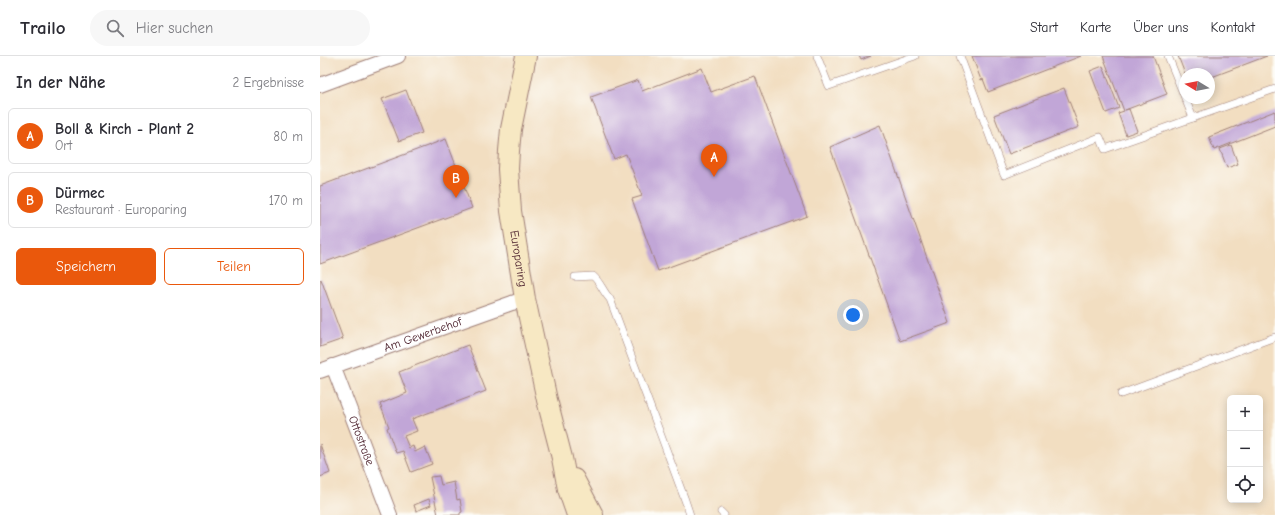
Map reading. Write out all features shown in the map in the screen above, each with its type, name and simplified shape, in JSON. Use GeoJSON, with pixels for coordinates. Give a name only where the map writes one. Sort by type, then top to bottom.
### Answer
{"type":"FeatureCollection","features":[{"type":"Feature","properties":{"kind":"street"},"geometry":{"type":"LineString","coordinates":[[320,85],[398,56]]}},
{"type":"Feature","properties":{"kind":"street","name":"Europaring"},"geometry":{"type":"LineString","coordinates":[[526,56],[511,129],[508,169],[511,211],[525,299],[546,400],[562,458],[568,489],[577,515]]}},
{"type":"Feature","properties":{"kind":"street","name":"Am Gewerbehof"},"geometry":{"type":"LineString","coordinates":[[326,369],[525,299]]}},
{"type":"Feature","properties":{"kind":"street","name":"Ottostraße"},"geometry":{"type":"LineString","coordinates":[[326,369],[390,515]]}},
{"type":"Feature","properties":{"kind":"street","name":"Europaring"},"geometry":{"type":"LineString","coordinates":[[562,458],[593,515]]}},
{"type":"Feature","properties":{"kind":"lane"},"geometry":{"type":"LineString","coordinates":[[817,56],[829,86],[915,56]]}},
{"type":"Feature","properties":{"kind":"lane"},"geometry":{"type":"LineString","coordinates":[[960,56],[1004,175],[1100,137],[1105,149],[1275,89]]}},
{"type":"Feature","properties":{"kind":"lane"},"geometry":{"type":"LineString","coordinates":[[1168,56],[1193,118]]}},
{"type":"Feature","properties":{"kind":"lane"},"geometry":{"type":"LineString","coordinates":[[575,277],[593,276],[599,281],[604,292],[610,299],[689,515]]}},
{"type":"Feature","properties":{"kind":"lane"},"geometry":{"type":"LineString","coordinates":[[1121,394],[1275,336]]}},
{"type":"Feature","properties":{"kind":"building"},"geometry":{"type":"Polygon","coordinates":[[[859,56],[871,56],[861,60],[859,56]]]}},
{"type":"Feature","properties":{"kind":"building"},"geometry":{"type":"Polygon","coordinates":[[[972,56],[1081,56],[988,92],[983,79],[981,80],[972,56]]]}},
{"type":"Feature","properties":{"kind":"building"},"geometry":{"type":"Polygon","coordinates":[[[1103,56],[1153,56],[1167,94],[1125,110],[1129,109],[1137,131],[1126,135],[1118,113],[1124,111],[1103,56]]]}},
{"type":"Feature","properties":{"kind":"building"},"geometry":{"type":"Polygon","coordinates":[[[1178,56],[1267,56],[1215,76],[1215,68],[1183,68],[1178,56]]]}},
{"type":"Feature","properties":{"kind":"building"},"geometry":{"type":"Polygon","coordinates":[[[1103,66],[1119,108],[1106,113],[1090,71],[1103,66]]]}},
{"type":"Feature","properties":{"kind":"building"},"geometry":{"type":"Polygon","coordinates":[[[702,68],[711,92],[755,76],[807,216],[658,271],[632,199],[642,196],[626,154],[614,159],[591,97],[638,80],[642,91],[702,68]]]}},
{"type":"Feature","properties":{"kind":"building"},"geometry":{"type":"Polygon","coordinates":[[[1064,88],[1079,127],[1009,154],[994,115],[1064,88]]]}},
{"type":"Feature","properties":{"kind":"building"},"geometry":{"type":"Polygon","coordinates":[[[406,90],[422,133],[399,141],[382,99],[406,90]]]}},
{"type":"Feature","properties":{"kind":"building"},"geometry":{"type":"Polygon","coordinates":[[[1275,111],[1275,126],[1214,150],[1209,137],[1275,111]]]}},
{"type":"Feature","properties":{"kind":"building"},"geometry":{"type":"Polygon","coordinates":[[[880,125],[950,323],[900,341],[830,147],[880,125]]]}},
{"type":"Feature","properties":{"kind":"building"},"geometry":{"type":"Polygon","coordinates":[[[446,139],[472,208],[320,264],[320,186],[446,139]]]}},
{"type":"Feature","properties":{"kind":"building"},"geometry":{"type":"Polygon","coordinates":[[[1231,145],[1238,164],[1227,168],[1220,149],[1231,145]]]}},
{"type":"Feature","properties":{"kind":"building"},"geometry":{"type":"Polygon","coordinates":[[[321,279],[343,339],[320,347],[320,280],[321,279]]]}},
{"type":"Feature","properties":{"kind":"building"},"geometry":{"type":"Polygon","coordinates":[[[468,345],[486,391],[412,419],[417,431],[404,436],[409,448],[413,446],[415,452],[425,447],[432,464],[411,472],[403,451],[396,453],[387,428],[389,427],[380,404],[407,393],[399,372],[468,345]]]}},
{"type":"Feature","properties":{"kind":"building"},"geometry":{"type":"Polygon","coordinates":[[[320,444],[330,473],[320,477],[320,444]]]}},
{"type":"Feature","properties":{"kind":"building"},"geometry":{"type":"Polygon","coordinates":[[[439,476],[441,485],[454,482],[457,500],[460,499],[462,512],[460,515],[438,515],[430,477],[439,476]]]}},
{"type":"Feature","properties":{"kind":"building"},"geometry":{"type":"Polygon","coordinates":[[[429,499],[431,505],[416,511],[414,505],[429,499]]]}},
{"type":"Feature","properties":{"kind":"place","name":"Boll & Kirch - Plant 2"},"geometry":{"type":"Point","coordinates":[714,177]}},
{"type":"Feature","properties":{"kind":"place","name":"Dürmec"},"geometry":{"type":"Point","coordinates":[456,198]}}]}
